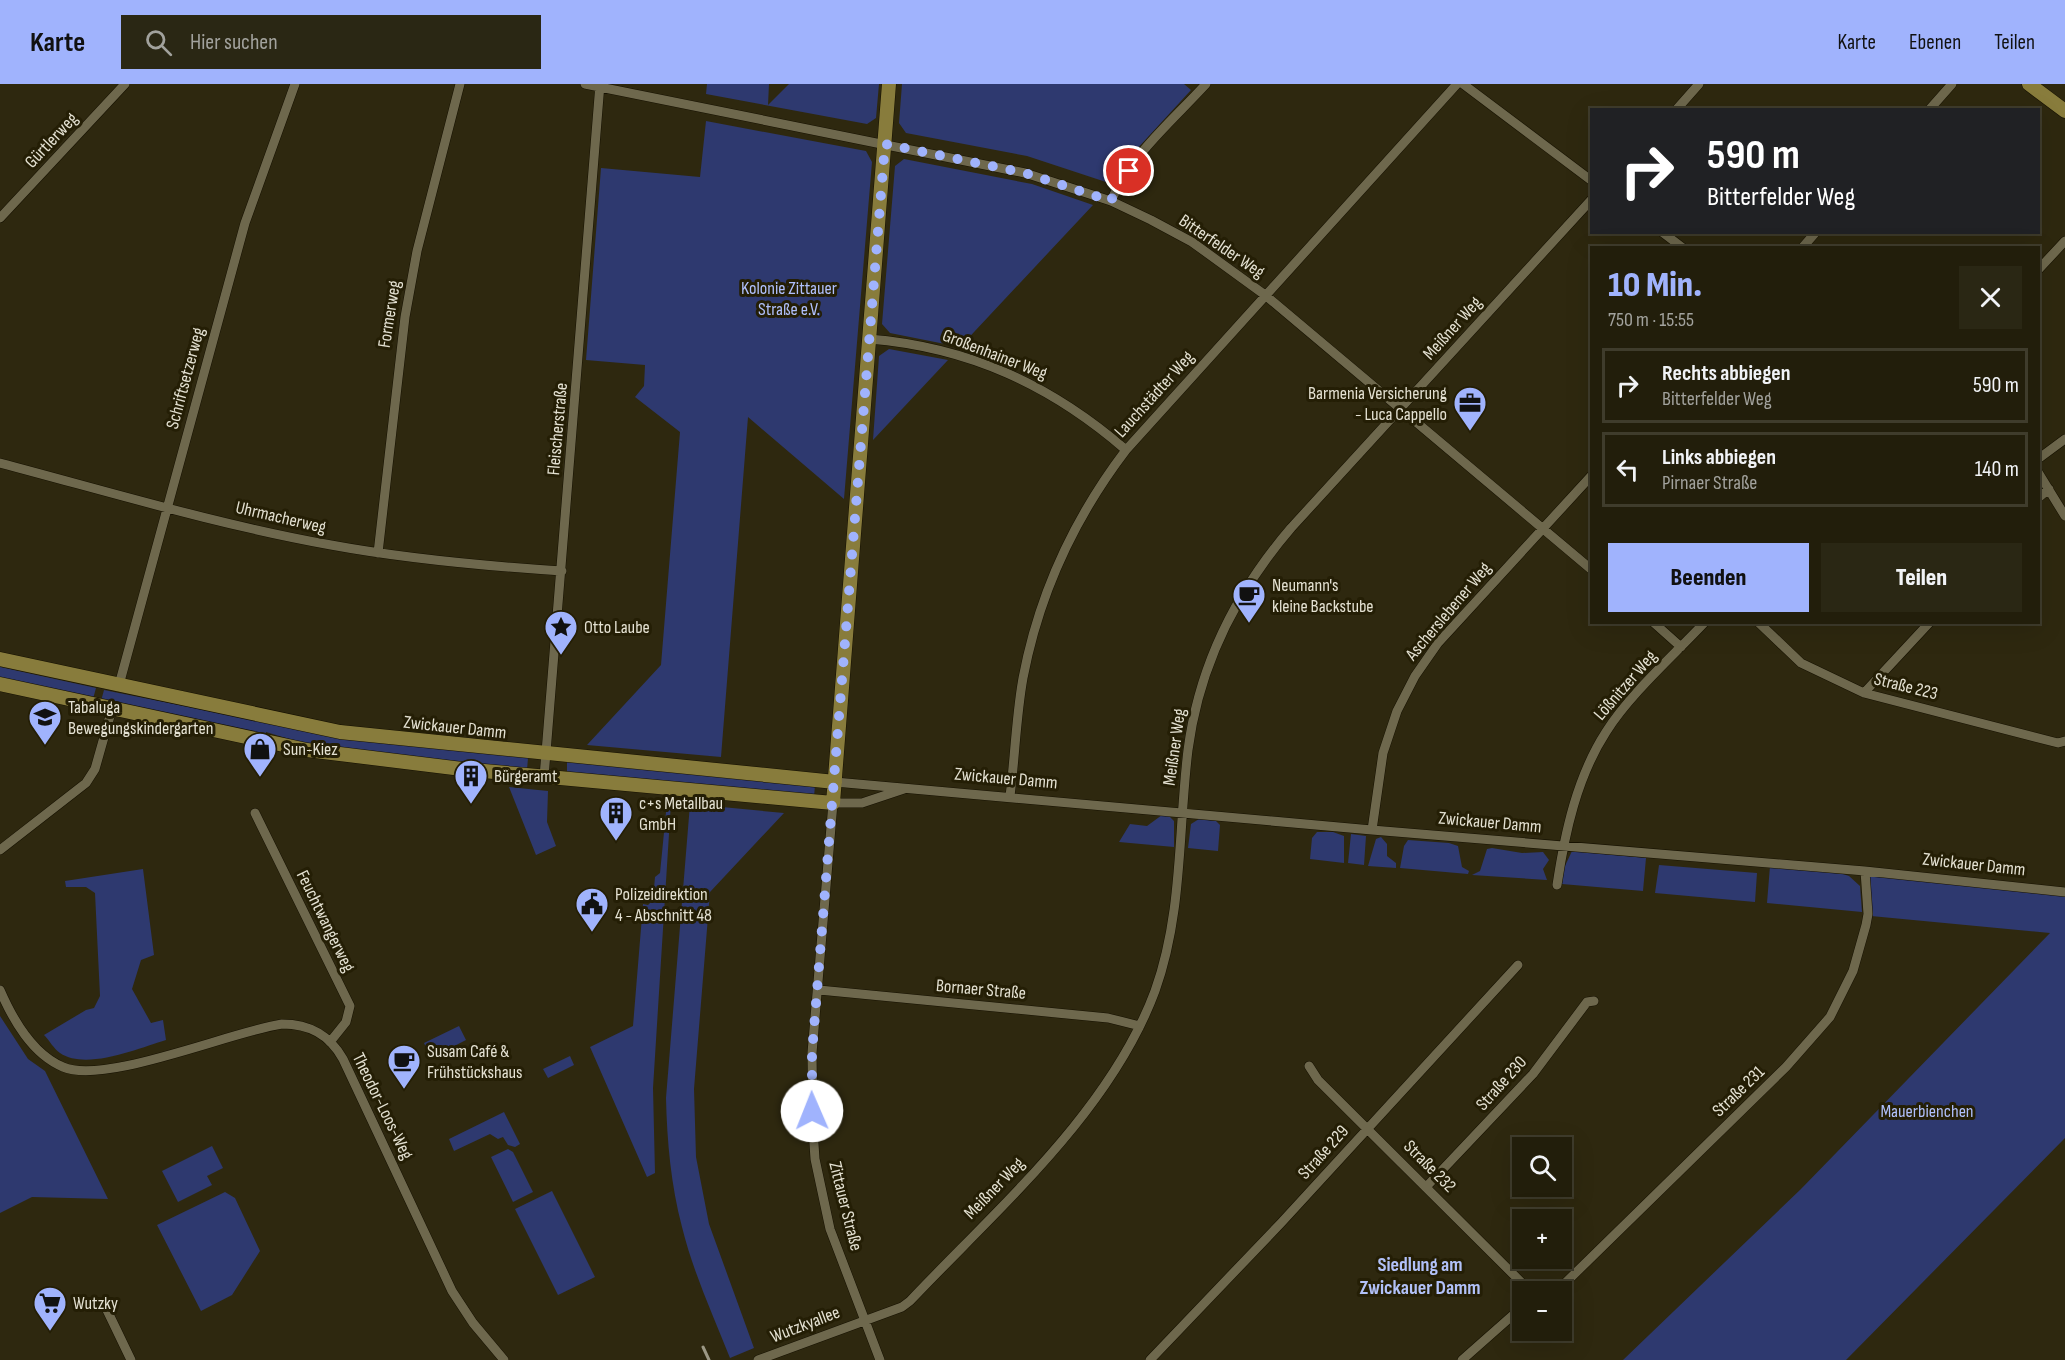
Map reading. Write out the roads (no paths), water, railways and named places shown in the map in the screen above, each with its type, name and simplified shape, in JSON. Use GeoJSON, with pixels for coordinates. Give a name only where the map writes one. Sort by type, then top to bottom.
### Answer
{"type":"FeatureCollection","features":[{"type":"Feature","properties":{"kind":"street","name":"Gürtlerweg"},"geometry":{"type":"LineString","coordinates":[[0,218],[125,84]]}},
{"type":"Feature","properties":{"kind":"street","name":"Schriftsetzerweg"},"geometry":{"type":"LineString","coordinates":[[119,685],[245,223],[295,84]]}},
{"type":"Feature","properties":{"kind":"street","name":"Formerweg"},"geometry":{"type":"LineString","coordinates":[[378,553],[391,417],[406,306],[439,156],[460,84]]}},
{"type":"Feature","properties":{"kind":"street","name":"Bitterfelder Weg"},"geometry":{"type":"LineString","coordinates":[[585,84],[600,85],[1025,173],[1111,201],[1192,242],[1265,296],[1590,568]]}},
{"type":"Feature","properties":{"kind":"street","name":"Zittauer Straße"},"geometry":{"type":"LineString","coordinates":[[880,1360],[830,1229],[815,1159],[811,1093],[889,84]]}},
{"type":"Feature","properties":{"kind":"street"},"geometry":{"type":"LineString","coordinates":[[1111,201],[1117,187],[1141,155],[1206,84]]}},
{"type":"Feature","properties":{"kind":"street","name":"Lauchstädter Weg"},"geometry":{"type":"LineString","coordinates":[[1010,796],[1023,679],[1037,618],[1072,533],[1091,500],[1126,450],[1457,84]]}},
{"type":"Feature","properties":{"kind":"street"},"geometry":{"type":"LineString","coordinates":[[1462,84],[1590,180]]}},
{"type":"Feature","properties":{"kind":"street"},"geometry":{"type":"LineString","coordinates":[[1678,108],[1699,84]]}},
{"type":"Feature","properties":{"kind":"street"},"geometry":{"type":"LineString","coordinates":[[1931,108],[1953,84]]}},
{"type":"Feature","properties":{"kind":"street"},"geometry":{"type":"LineString","coordinates":[[2029,84],[2065,111]]}},
{"type":"Feature","properties":{"kind":"street","name":"Fleischerstraße"},"geometry":{"type":"LineString","coordinates":[[544,777],[600,85]]}},
{"type":"Feature","properties":{"kind":"street","name":"Meißner Weg"},"geometry":{"type":"LineString","coordinates":[[864,1319],[902,1307],[910,1301],[1060,1143],[1124,1060],[1140,1026],[1168,948],[1185,812],[1188,750],[1200,692],[1218,639],[1248,582],[1274,547],[1590,201]]}},
{"type":"Feature","properties":{"kind":"street"},"geometry":{"type":"LineString","coordinates":[[1665,234],[1680,246]]}},
{"type":"Feature","properties":{"kind":"street"},"geometry":{"type":"LineString","coordinates":[[1804,246],[1814,234]]}},
{"type":"Feature","properties":{"kind":"street"},"geometry":{"type":"LineString","coordinates":[[2040,268],[2065,241]]}},
{"type":"Feature","properties":{"kind":"street","name":"Großenhainer Weg"},"geometry":{"type":"LineString","coordinates":[[869,339],[932,347],[1017,377],[1057,397],[1126,450]]}},
{"type":"Feature","properties":{"kind":"street"},"geometry":{"type":"LineString","coordinates":[[2040,458],[2065,439]]}},
{"type":"Feature","properties":{"kind":"street","name":"Uhrmacherweg"},"geometry":{"type":"LineString","coordinates":[[0,463],[257,530],[378,553],[562,571]]}},
{"type":"Feature","properties":{"kind":"street"},"geometry":{"type":"LineString","coordinates":[[2040,475],[2065,516]]}},
{"type":"Feature","properties":{"kind":"street","name":"Ascherslebener Weg"},"geometry":{"type":"LineString","coordinates":[[1372,830],[1383,753],[1397,711],[1415,676],[1438,644],[1590,477]]}},
{"type":"Feature","properties":{"kind":"street"},"geometry":{"type":"LineString","coordinates":[[2040,496],[2049,489]]}},
{"type":"Feature","properties":{"kind":"street"},"geometry":{"type":"LineString","coordinates":[[1655,624],[1682,646]]}},
{"type":"Feature","properties":{"kind":"street","name":"Lößnitzer Weg"},"geometry":{"type":"LineString","coordinates":[[1563,847],[1580,787],[1607,730],[1703,624]]}},
{"type":"Feature","properties":{"kind":"street","name":"Straße 223"},"geometry":{"type":"LineString","coordinates":[[1760,624],[1801,663],[1864,693],[2058,743],[2065,741]]}},
{"type":"Feature","properties":{"kind":"street"},"geometry":{"type":"LineString","coordinates":[[1864,693],[1928,624]]}},
{"type":"Feature","properties":{"kind":"street","name":"Zwickauer Damm"},"geometry":{"type":"LineString","coordinates":[[0,659],[340,732],[835,782],[912,787],[1563,847],[1865,871],[2065,892]]}},
{"type":"Feature","properties":{"kind":"street","name":"Zwickauer Damm"},"geometry":{"type":"LineString","coordinates":[[0,684],[112,710],[307,750],[544,777],[833,803],[862,803],[912,787]]}},
{"type":"Feature","properties":{"kind":"street"},"geometry":{"type":"LineString","coordinates":[[0,850],[86,783],[95,769],[112,710]]}},
{"type":"Feature","properties":{"kind":"street","name":"Feuchtwangerweg"},"geometry":{"type":"LineString","coordinates":[[255,813],[350,1006],[346,1022],[330,1042]]}},
{"type":"Feature","properties":{"kind":"street"},"geometry":{"type":"LineString","coordinates":[[1557,885],[1563,847]]}},
{"type":"Feature","properties":{"kind":"street","name":"Straße 231"},"geometry":{"type":"LineString","coordinates":[[1567,1281],[1786,1067],[1830,1017],[1853,971],[1866,925],[1868,914],[1865,871]]}},
{"type":"Feature","properties":{"kind":"street","name":"Straße 229"},"geometry":{"type":"LineString","coordinates":[[1150,1360],[1518,965]]}},
{"type":"Feature","properties":{"kind":"street","name":"Theodor-Loos-Weg"},"geometry":{"type":"LineString","coordinates":[[0,990],[20,1026],[41,1053],[52,1062],[76,1071],[108,1070],[282,1024],[305,1026],[330,1042],[348,1069],[452,1291],[473,1323],[504,1360]]}},
{"type":"Feature","properties":{"kind":"street","name":"Bornaer Straße"},"geometry":{"type":"LineString","coordinates":[[819,990],[1108,1017],[1140,1026]]}},
{"type":"Feature","properties":{"kind":"street","name":"Straße 230"},"geometry":{"type":"LineString","coordinates":[[1427,1186],[1533,1074],[1587,1002],[1594,1001]]}},
{"type":"Feature","properties":{"kind":"street","name":"Straße 232"},"geometry":{"type":"LineString","coordinates":[[1309,1066],[1318,1080],[1520,1281]]}},
{"type":"Feature","properties":{"kind":"street"},"geometry":{"type":"LineString","coordinates":[[106,1308],[131,1360]]}},
{"type":"Feature","properties":{"kind":"street"},"geometry":{"type":"LineString","coordinates":[[1462,1360],[1512,1316]]}},
{"type":"Feature","properties":{"kind":"street","name":"Wutzkyallee"},"geometry":{"type":"LineString","coordinates":[[758,1360],[864,1319]]}},
{"type":"Feature","properties":{"kind":"railway"},"geometry":{"type":"LineString","coordinates":[[703,1347],[709,1360]]}},
{"type":"Feature","properties":{"kind":"place","name":"Barmenia Versicherung - Luca Cappello"},"geometry":{"type":"Point","coordinates":[1470,432]}},
{"type":"Feature","properties":{"kind":"place","name":"Neumann's kleine Backstube"},"geometry":{"type":"Point","coordinates":[1249,624]}},
{"type":"Feature","properties":{"kind":"place","name":"Otto Laube"},"geometry":{"type":"Point","coordinates":[561,656]}},
{"type":"Feature","properties":{"kind":"place","name":"Tabaluga Bewegungskindergarten"},"geometry":{"type":"Point","coordinates":[45,746]}},
{"type":"Feature","properties":{"kind":"place","name":"Sun-Kiez"},"geometry":{"type":"Point","coordinates":[260,778]}},
{"type":"Feature","properties":{"kind":"place","name":"Bürgeramt"},"geometry":{"type":"Point","coordinates":[471,805]}},
{"type":"Feature","properties":{"kind":"place","name":"c+s Metallbau GmbH"},"geometry":{"type":"Point","coordinates":[616,842]}},
{"type":"Feature","properties":{"kind":"place","name":"Polizeidirektion 4 - Abschnitt 48"},"geometry":{"type":"Point","coordinates":[592,933]}},
{"type":"Feature","properties":{"kind":"place","name":"Susam Café & Frühstückshaus"},"geometry":{"type":"Point","coordinates":[404,1090]}},
{"type":"Feature","properties":{"kind":"place","name":"Wutzky"},"geometry":{"type":"Point","coordinates":[50,1332]}},
{"type":"Feature","properties":{"kind":"district","name":"Siedlung am Zwickauer Damm"},"geometry":{"type":"Point","coordinates":[1420,1276]}},
{"type":"Feature","properties":{"kind":"park label","name":"Kolonie Zittauer Straße e.V."},"geometry":{"type":"Point","coordinates":[789,298]}},
{"type":"Feature","properties":{"kind":"park label","name":"Mauerbienchen"},"geometry":{"type":"Point","coordinates":[1927,1111]}}]}
